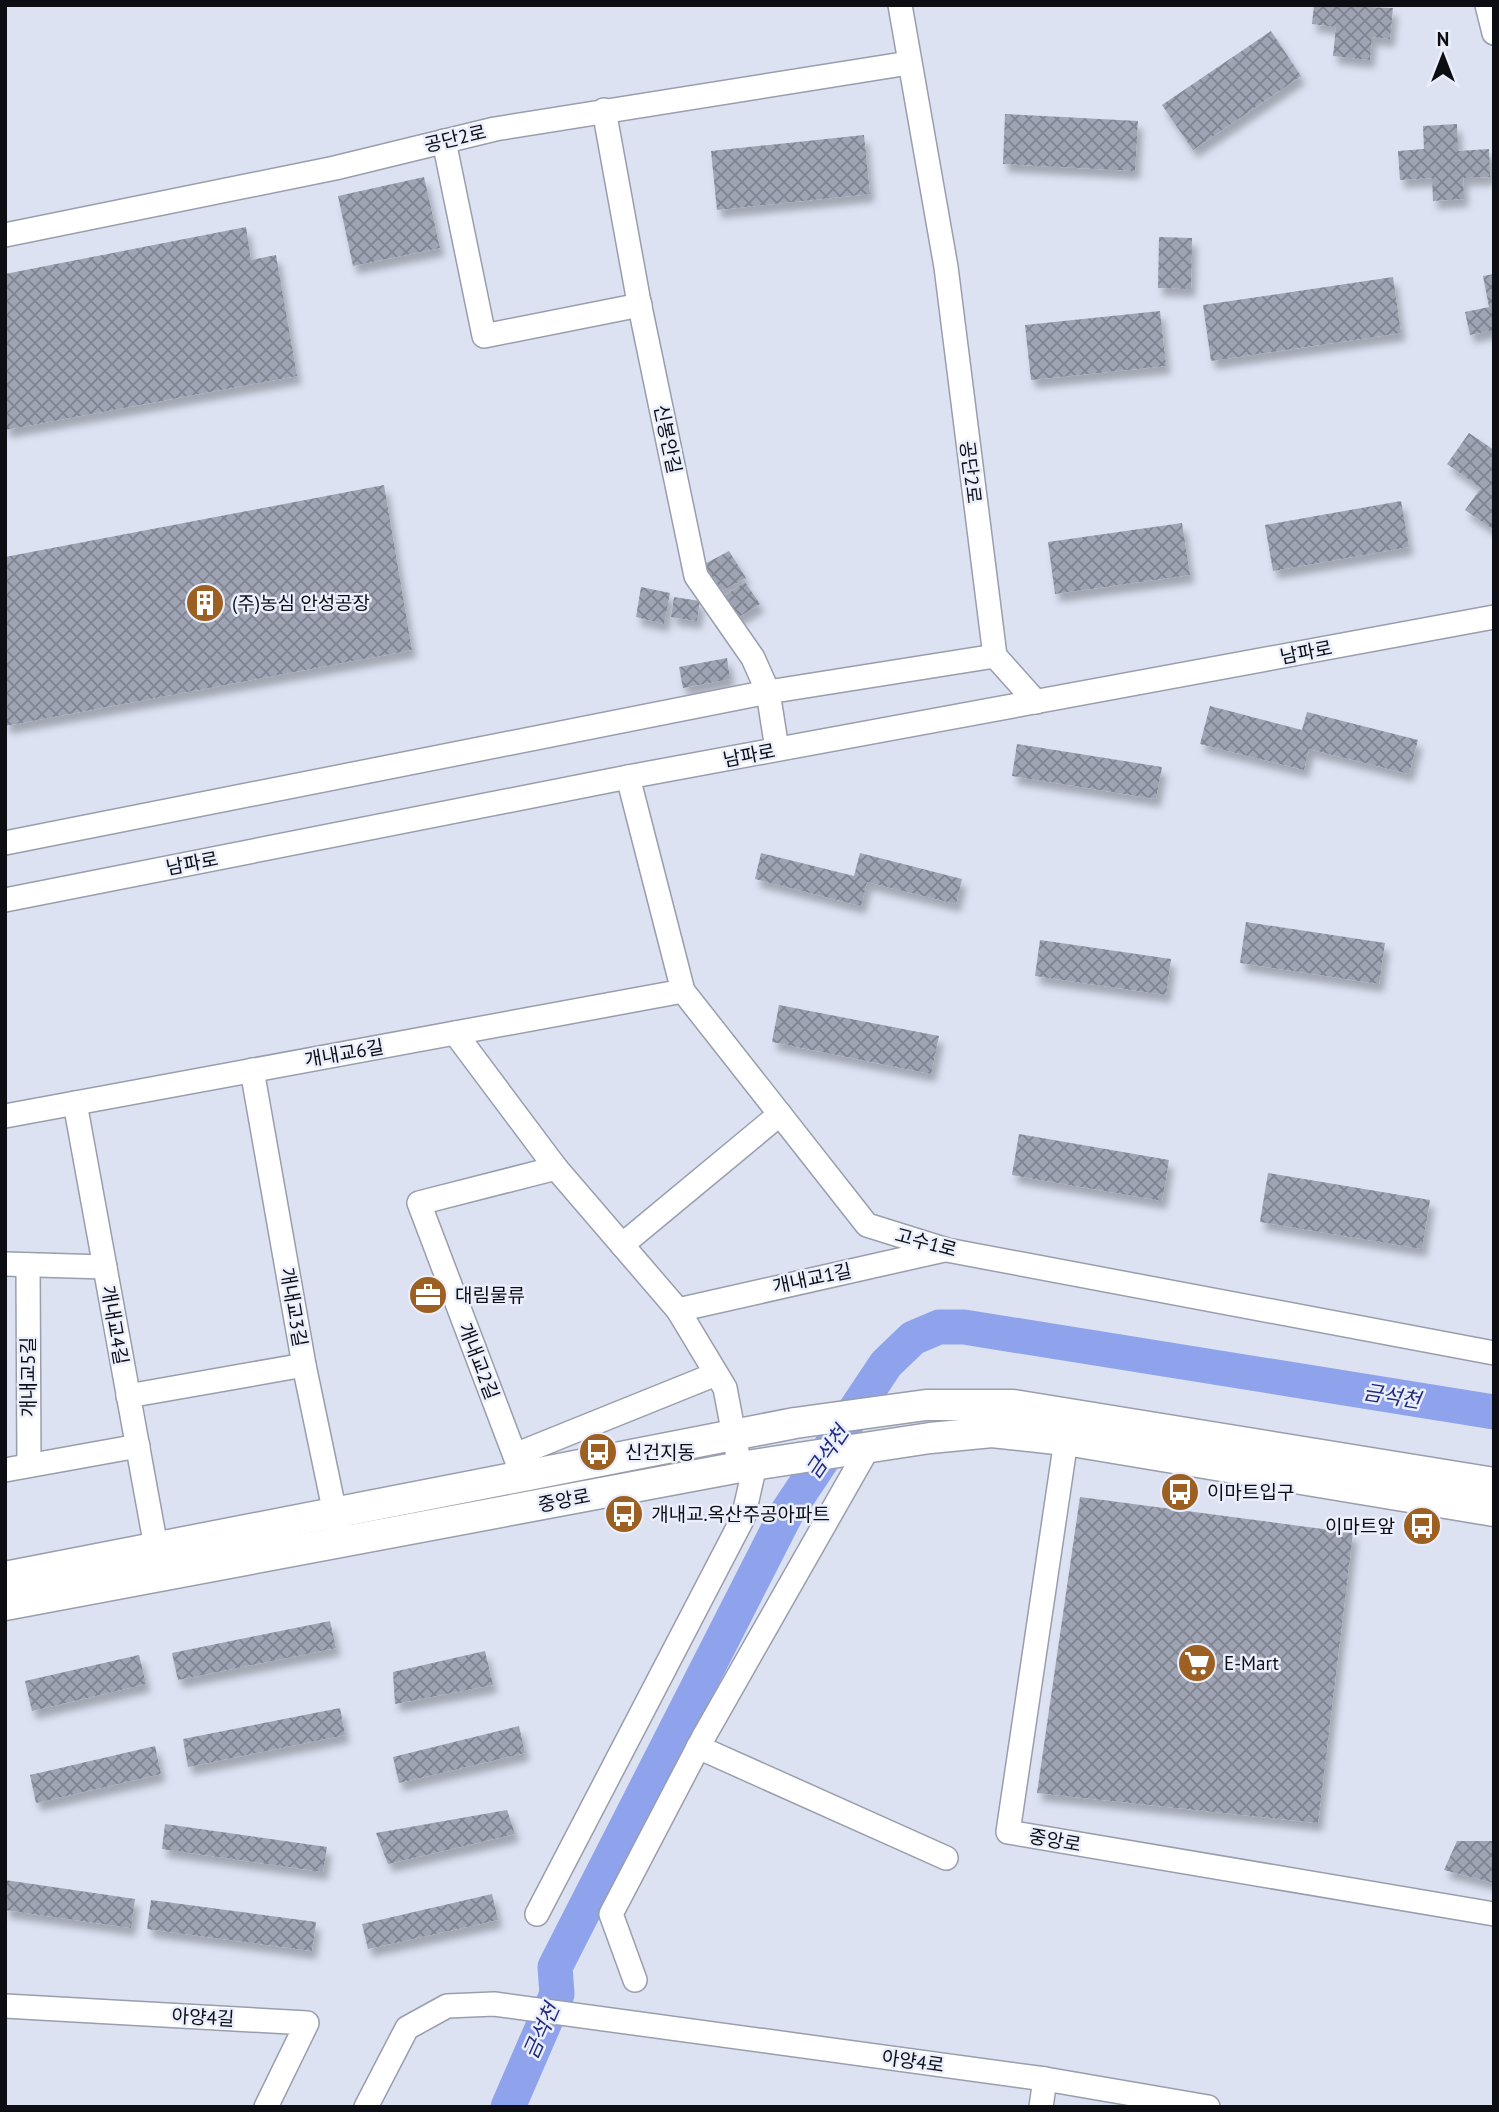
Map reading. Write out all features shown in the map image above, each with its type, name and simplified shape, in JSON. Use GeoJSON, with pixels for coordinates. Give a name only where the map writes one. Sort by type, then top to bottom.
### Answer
{"type":"FeatureCollection","features":[{"type":"Feature","properties":{"kind":"main road","name":"중앙로"},"geometry":{"type":"LineString","coordinates":[[5,1577],[335,1512],[519,1466],[735,1437],[795,1423],[926,1405],[1013,1405],[1494,1483]]}},
{"type":"Feature","properties":{"kind":"main road"},"geometry":{"type":"LineString","coordinates":[[868,1448],[992,1432],[1066,1440],[1494,1511]]}},
{"type":"Feature","properties":{"kind":"main road","name":"중앙로"},"geometry":{"type":"LineString","coordinates":[[5,1605],[747,1466],[868,1448]]}},
{"type":"Feature","properties":{"kind":"street","name":"공단2로"},"geometry":{"type":"LineString","coordinates":[[900,5],[946,267],[995,656]]}},
{"type":"Feature","properties":{"kind":"street"},"geometry":{"type":"LineString","coordinates":[[1487,5],[1494,33]]}},
{"type":"Feature","properties":{"kind":"street","name":"공단2로"},"geometry":{"type":"LineString","coordinates":[[5,235],[335,168],[444,141],[604,110],[909,63]]}},
{"type":"Feature","properties":{"kind":"street","name":"신봉안길"},"geometry":{"type":"LineString","coordinates":[[604,110],[640,305],[696,576],[753,658],[768,692],[777,750]]}},
{"type":"Feature","properties":{"kind":"street"},"geometry":{"type":"LineString","coordinates":[[444,141],[484,336],[640,305]]}},
{"type":"Feature","properties":{"kind":"street","name":"남파로"},"geometry":{"type":"LineString","coordinates":[[5,900],[628,778],[1494,617]]}},
{"type":"Feature","properties":{"kind":"street"},"geometry":{"type":"LineString","coordinates":[[5,843],[768,692],[995,656],[1036,702]]}},
{"type":"Feature","properties":{"kind":"street","name":"고수1로"},"geometry":{"type":"LineString","coordinates":[[628,778],[683,991],[867,1225],[947,1250],[1494,1353]]}},
{"type":"Feature","properties":{"kind":"street","name":"개내교6길"},"geometry":{"type":"LineString","coordinates":[[5,1116],[683,991]]}},
{"type":"Feature","properties":{"kind":"street"},"geometry":{"type":"LineString","coordinates":[[455,1033],[556,1168],[678,1310],[725,1388],[735,1437],[747,1466],[743,1518],[537,1914]]}},
{"type":"Feature","properties":{"kind":"street","name":"개내교3길"},"geometry":{"type":"LineString","coordinates":[[252,1070],[304,1365],[341,1542]]}},
{"type":"Feature","properties":{"kind":"street","name":"개내교4길"},"geometry":{"type":"LineString","coordinates":[[75,1103],[156,1547]]}},
{"type":"Feature","properties":{"kind":"street"},"geometry":{"type":"LineString","coordinates":[[622,1245],[780,1114]]}},
{"type":"Feature","properties":{"kind":"street","name":"개내교2길"},"geometry":{"type":"LineString","coordinates":[[519,1466],[419,1203],[556,1168]]}},
{"type":"Feature","properties":{"kind":"street","name":"개내교1길"},"geometry":{"type":"LineString","coordinates":[[678,1310],[947,1250]]}},
{"type":"Feature","properties":{"kind":"street","name":"개내교5길"},"geometry":{"type":"LineString","coordinates":[[29,1465],[17,1264],[105,1267]]}},
{"type":"Feature","properties":{"kind":"street"},"geometry":{"type":"LineString","coordinates":[[128,1396],[304,1365]]}},
{"type":"Feature","properties":{"kind":"street"},"geometry":{"type":"LineString","coordinates":[[519,1466],[716,1374]]}},
{"type":"Feature","properties":{"kind":"street","name":"중앙로"},"geometry":{"type":"LineString","coordinates":[[1066,1440],[1008,1832],[1494,1914]]}},
{"type":"Feature","properties":{"kind":"street"},"geometry":{"type":"LineString","coordinates":[[5,1470],[138,1446]]}},
{"type":"Feature","properties":{"kind":"street"},"geometry":{"type":"LineString","coordinates":[[635,1980],[611,1914],[698,1747],[868,1448]]}},
{"type":"Feature","properties":{"kind":"street"},"geometry":{"type":"LineString","coordinates":[[698,1747],[946,1858]]}},
{"type":"Feature","properties":{"kind":"street","name":"아양4로"},"geometry":{"type":"LineString","coordinates":[[366,2107],[407,2028],[447,2006],[494,2004],[1045,2079],[1208,2107]]}},
{"type":"Feature","properties":{"kind":"street","name":"아양4길"},"geometry":{"type":"LineString","coordinates":[[5,2006],[307,2023],[266,2107]]}},
{"type":"Feature","properties":{"kind":"street"},"geometry":{"type":"LineString","coordinates":[[1041,2107],[1045,2079]]}},
{"type":"Feature","properties":{"kind":"building"},"geometry":{"type":"Polygon","coordinates":[[[1314,5],[1393,8],[1390,39],[1372,37],[1370,60],[1333,56],[1336,27],[1312,24],[1314,5]]]}},
{"type":"Feature","properties":{"kind":"building"},"geometry":{"type":"Polygon","coordinates":[[[1271,31],[1301,76],[1193,150],[1162,105],[1271,31]]]}},
{"type":"Feature","properties":{"kind":"building"},"geometry":{"type":"Polygon","coordinates":[[[1005,114],[1138,121],[1135,171],[1003,164],[1005,114]]]}},
{"type":"Feature","properties":{"kind":"building"},"geometry":{"type":"Polygon","coordinates":[[[1457,124],[1458,151],[1489,149],[1490,177],[1463,178],[1464,199],[1433,201],[1432,178],[1400,180],[1398,151],[1424,149],[1423,126],[1457,124]]]}},
{"type":"Feature","properties":{"kind":"building"},"geometry":{"type":"Polygon","coordinates":[[[864,135],[870,194],[717,210],[711,151],[864,135]]]}},
{"type":"Feature","properties":{"kind":"building"},"geometry":{"type":"Polygon","coordinates":[[[424,177],[440,248],[353,266],[338,196],[424,177]]]}},
{"type":"Feature","properties":{"kind":"building"},"geometry":{"type":"Polygon","coordinates":[[[246,227],[251,260],[276,255],[297,376],[5,430],[5,274],[246,227]]]}},
{"type":"Feature","properties":{"kind":"building"},"geometry":{"type":"Polygon","coordinates":[[[1159,237],[1192,238],[1191,289],[1158,288],[1159,237]]]}},
{"type":"Feature","properties":{"kind":"building"},"geometry":{"type":"Polygon","coordinates":[[[1494,274],[1494,330],[1470,335],[1465,312],[1489,307],[1483,276],[1494,274]]]}},
{"type":"Feature","properties":{"kind":"building"},"geometry":{"type":"Polygon","coordinates":[[[1393,277],[1401,333],[1211,361],[1203,305],[1393,277]]]}},
{"type":"Feature","properties":{"kind":"building"},"geometry":{"type":"Polygon","coordinates":[[[1160,311],[1166,366],[1031,380],[1025,325],[1160,311]]]}},
{"type":"Feature","properties":{"kind":"building"},"geometry":{"type":"Polygon","coordinates":[[[1469,433],[1494,450],[1494,530],[1465,510],[1481,488],[1447,464],[1469,433]]]}},
{"type":"Feature","properties":{"kind":"building","name":"(주)농심 안성공장"},"geometry":{"type":"Polygon","coordinates":[[[384,485],[412,650],[5,726],[5,557],[384,485]]]}},
{"type":"Feature","properties":{"kind":"building"},"geometry":{"type":"Polygon","coordinates":[[[1401,501],[1409,547],[1273,571],[1265,525],[1401,501]]]}},
{"type":"Feature","properties":{"kind":"building"},"geometry":{"type":"Polygon","coordinates":[[[1182,523],[1190,575],[1055,594],[1048,542],[1182,523]]]}},
{"type":"Feature","properties":{"kind":"building"},"geometry":{"type":"Polygon","coordinates":[[[729,551],[746,578],[718,593],[699,567],[729,551]]]}},
{"type":"Feature","properties":{"kind":"building"},"geometry":{"type":"Polygon","coordinates":[[[745,582],[760,604],[734,620],[720,599],[745,582]]]}},
{"type":"Feature","properties":{"kind":"building"},"geometry":{"type":"Polygon","coordinates":[[[641,587],[670,593],[664,624],[636,617],[641,587]]]}},
{"type":"Feature","properties":{"kind":"building"},"geometry":{"type":"Polygon","coordinates":[[[674,597],[700,601],[697,621],[671,617],[674,597]]]}},
{"type":"Feature","properties":{"kind":"building"},"geometry":{"type":"Polygon","coordinates":[[[727,658],[730,679],[683,688],[679,667],[727,658]]]}},
{"type":"Feature","properties":{"kind":"building"},"geometry":{"type":"Polygon","coordinates":[[[1210,706],[1302,730],[1307,712],[1418,740],[1409,774],[1309,749],[1304,770],[1200,744],[1210,706]]]}},
{"type":"Feature","properties":{"kind":"building"},"geometry":{"type":"Polygon","coordinates":[[[1017,744],[1162,767],[1156,799],[1012,776],[1017,744]]]}},
{"type":"Feature","properties":{"kind":"building"},"geometry":{"type":"Polygon","coordinates":[[[761,853],[854,876],[860,853],[962,879],[956,904],[867,882],[861,906],[755,879],[761,853]]]}},
{"type":"Feature","properties":{"kind":"building"},"geometry":{"type":"Polygon","coordinates":[[[1246,922],[1385,943],[1379,984],[1240,963],[1246,922]]]}},
{"type":"Feature","properties":{"kind":"building"},"geometry":{"type":"Polygon","coordinates":[[[1040,940],[1171,959],[1166,995],[1035,976],[1040,940]]]}},
{"type":"Feature","properties":{"kind":"building"},"geometry":{"type":"Polygon","coordinates":[[[779,1005],[939,1036],[931,1074],[772,1042],[779,1005]]]}},
{"type":"Feature","properties":{"kind":"building"},"geometry":{"type":"Polygon","coordinates":[[[1019,1134],[1169,1160],[1162,1201],[1012,1175],[1019,1134]]]}},
{"type":"Feature","properties":{"kind":"building"},"geometry":{"type":"Polygon","coordinates":[[[1268,1173],[1430,1200],[1422,1249],[1260,1222],[1268,1173]]]}},
{"type":"Feature","properties":{"kind":"building","name":"E-Mart"},"geometry":{"type":"Polygon","coordinates":[[[1080,1497],[1353,1533],[1318,1823],[1037,1793],[1080,1497]]]}},
{"type":"Feature","properties":{"kind":"building"},"geometry":{"type":"Polygon","coordinates":[[[330,1621],[336,1648],[178,1680],[172,1653],[330,1621]]]}},
{"type":"Feature","properties":{"kind":"building"},"geometry":{"type":"Polygon","coordinates":[[[485,1651],[493,1685],[395,1704],[393,1672],[485,1651]]]}},
{"type":"Feature","properties":{"kind":"building"},"geometry":{"type":"Polygon","coordinates":[[[139,1655],[146,1684],[32,1711],[25,1681],[139,1655]]]}},
{"type":"Feature","properties":{"kind":"building"},"geometry":{"type":"Polygon","coordinates":[[[340,1708],[345,1735],[188,1767],[183,1739],[340,1708]]]}},
{"type":"Feature","properties":{"kind":"building"},"geometry":{"type":"Polygon","coordinates":[[[519,1726],[525,1753],[399,1783],[393,1757],[519,1726]]]}},
{"type":"Feature","properties":{"kind":"building"},"geometry":{"type":"Polygon","coordinates":[[[155,1746],[161,1774],[36,1803],[30,1775],[155,1746]]]}},
{"type":"Feature","properties":{"kind":"building"},"geometry":{"type":"Polygon","coordinates":[[[507,1810],[515,1834],[388,1864],[376,1833],[507,1810]]]}},
{"type":"Feature","properties":{"kind":"building"},"geometry":{"type":"Polygon","coordinates":[[[165,1824],[327,1847],[323,1872],[162,1849],[165,1824]]]}},
{"type":"Feature","properties":{"kind":"building"},"geometry":{"type":"Polygon","coordinates":[[[1457,1841],[1494,1841],[1494,1883],[1444,1870],[1457,1841]]]}},
{"type":"Feature","properties":{"kind":"building"},"geometry":{"type":"Polygon","coordinates":[[[5,1880],[135,1899],[131,1928],[5,1910],[5,1880]]]}},
{"type":"Feature","properties":{"kind":"building"},"geometry":{"type":"Polygon","coordinates":[[[492,1894],[498,1920],[368,1949],[362,1924],[492,1894]]]}},
{"type":"Feature","properties":{"kind":"building"},"geometry":{"type":"Polygon","coordinates":[[[151,1900],[316,1922],[312,1951],[147,1929],[151,1900]]]}},
{"type":"Feature","properties":{"kind":"waterway","name":"금석천"},"geometry":{"type":"LineString","coordinates":[[508,2107],[557,1994],[555,1967],[786,1514],[886,1364],[913,1338],[939,1327],[964,1327],[1494,1412]]}},
{"type":"Feature","properties":{"kind":"place","name":"(주)농심 안성공장"},"geometry":{"type":"Point","coordinates":[205,603]}},
{"type":"Feature","properties":{"kind":"place","name":"대림물류"},"geometry":{"type":"Point","coordinates":[428,1295]}},
{"type":"Feature","properties":{"kind":"place","name":"신건지동"},"geometry":{"type":"Point","coordinates":[598,1452]}},
{"type":"Feature","properties":{"kind":"place","name":"이마트입구"},"geometry":{"type":"Point","coordinates":[1180,1492]}},
{"type":"Feature","properties":{"kind":"place","name":"개내교.옥산주공아파트"},"geometry":{"type":"Point","coordinates":[624,1514]}},
{"type":"Feature","properties":{"kind":"place","name":"이마트앞"},"geometry":{"type":"Point","coordinates":[1422,1526]}},
{"type":"Feature","properties":{"kind":"place","name":"E-Mart"},"geometry":{"type":"Point","coordinates":[1197,1663]}}]}
